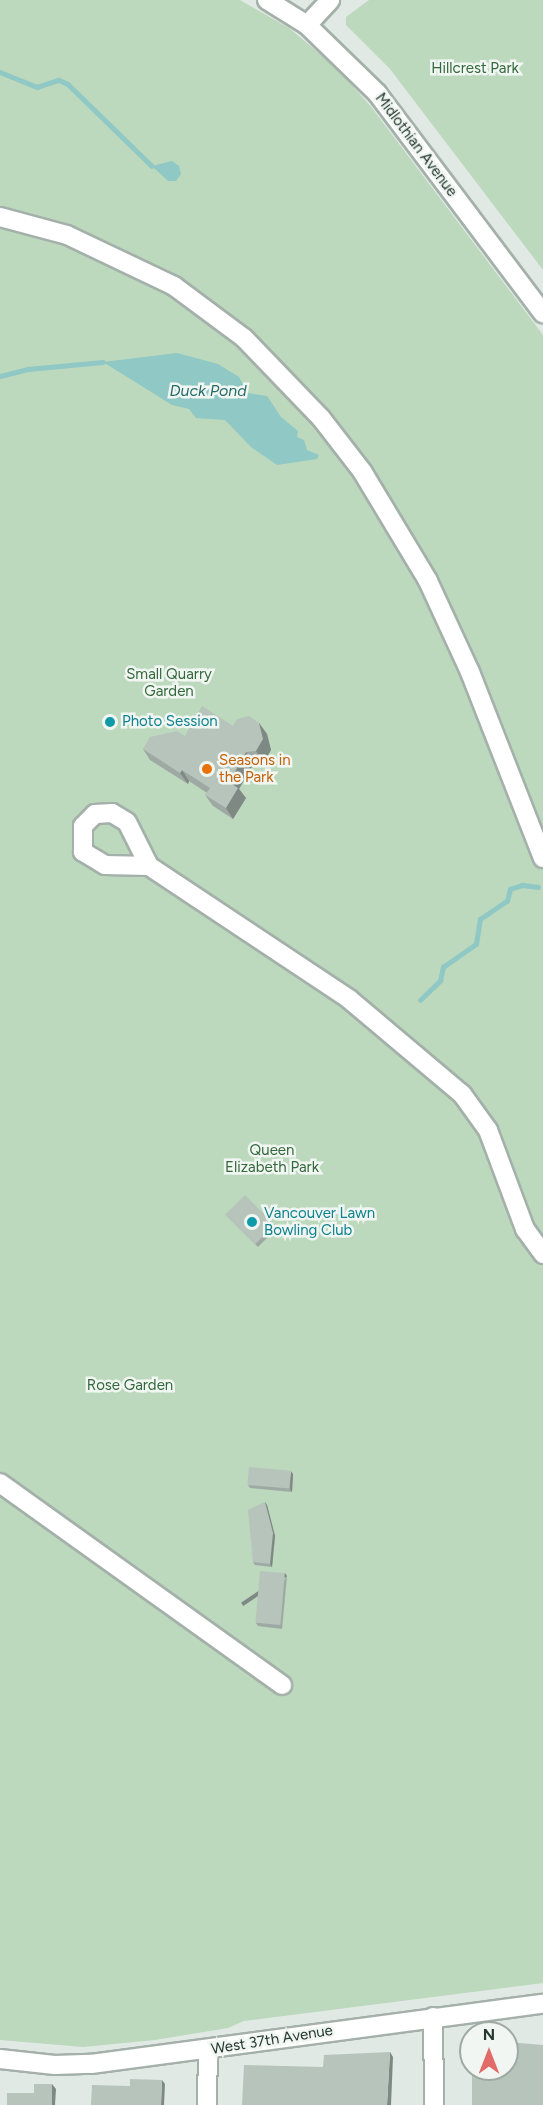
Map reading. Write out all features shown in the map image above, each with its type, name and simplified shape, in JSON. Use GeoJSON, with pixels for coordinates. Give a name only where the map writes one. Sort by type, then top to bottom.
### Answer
{"type":"FeatureCollection","features":[{"type":"Feature","properties":{"kind":"street","name":"Midlothian Avenue"},"geometry":{"type":"LineString","coordinates":[[267,0],[307,25],[377,93],[543,313]]}},
{"type":"Feature","properties":{"kind":"street"},"geometry":{"type":"LineString","coordinates":[[307,25],[330,0]]}},
{"type":"Feature","properties":{"kind":"street"},"geometry":{"type":"LineString","coordinates":[[0,217],[68,235],[174,286],[244,338],[321,418],[368,480],[428,581],[470,672],[543,858]]}},
{"type":"Feature","properties":{"kind":"street"},"geometry":{"type":"LineString","coordinates":[[149,866],[341,993],[462,1094],[488,1130],[525,1229],[543,1254]]}},
{"type":"Feature","properties":{"kind":"street"},"geometry":{"type":"LineString","coordinates":[[0,1483],[282,1685]]}},
{"type":"Feature","properties":{"kind":"street","name":"West 37th Avenue"},"geometry":{"type":"LineString","coordinates":[[0,2059],[55,2065],[91,2064],[543,2004]]}},
{"type":"Feature","properties":{"kind":"street"},"geometry":{"type":"LineString","coordinates":[[433,2017],[434,2105]]}},
{"type":"Feature","properties":{"kind":"street"},"geometry":{"type":"LineString","coordinates":[[207,2105],[208,2050]]}},
{"type":"Feature","properties":{"kind":"green space","name":"Queen Elizabeth Park"},"geometry":{"type":"Polygon","coordinates":[[[0,0],[240,0],[289,28],[338,69],[372,108],[543,335],[543,1983],[244,2021],[228,2028],[155,2040],[83,2047],[0,2040],[0,0]]]}},
{"type":"Feature","properties":{"kind":"green space","name":"Hillcrest Park"},"geometry":{"type":"Polygon","coordinates":[[[369,0],[543,0],[543,270],[390,69],[346,25],[346,17],[369,0]]]}},
{"type":"Feature","properties":{"kind":"water"},"geometry":{"type":"Polygon","coordinates":[[[172,161],[179,166],[181,174],[176,181],[168,181],[152,166],[172,161]]]}},
{"type":"Feature","properties":{"kind":"water","name":"Duck Pond"},"geometry":{"type":"Polygon","coordinates":[[[177,353],[218,364],[239,377],[248,393],[267,396],[281,417],[298,431],[297,437],[304,440],[307,450],[319,455],[317,459],[277,465],[251,447],[225,420],[196,418],[189,409],[172,405],[103,362],[177,353]]]}},
{"type":"Feature","properties":{"kind":"building","name":"Seasons in the Park"},"geometry":{"type":"Polygon","coordinates":[[[202,706],[233,726],[237,719],[249,716],[259,723],[263,739],[256,751],[246,752],[229,782],[238,788],[226,808],[205,795],[210,788],[182,770],[180,773],[143,749],[150,737],[177,731],[185,736],[202,706]]]}},
{"type":"Feature","properties":{"kind":"building","name":"Vancouver Lawn Bowling Club"},"geometry":{"type":"Polygon","coordinates":[[[245,1195],[275,1225],[255,1244],[225,1215],[245,1195]]]}},
{"type":"Feature","properties":{"kind":"building"},"geometry":{"type":"Polygon","coordinates":[[[249,1467],[291,1471],[289,1489],[247,1485],[249,1467]]]}},
{"type":"Feature","properties":{"kind":"building"},"geometry":{"type":"Polygon","coordinates":[[[265,1502],[273,1533],[270,1564],[253,1562],[248,1510],[265,1502]]]}},
{"type":"Feature","properties":{"kind":"building"},"geometry":{"type":"Polygon","coordinates":[[[260,1571],[285,1573],[280,1625],[255,1623],[260,1571]]]}},
{"type":"Feature","properties":{"kind":"building"},"geometry":{"type":"Polygon","coordinates":[[[519,2043],[543,2045],[543,2105],[472,2105],[472,2081],[519,2081],[519,2043]]]}},
{"type":"Feature","properties":{"kind":"building"},"geometry":{"type":"Polygon","coordinates":[[[390,2052],[387,2105],[242,2105],[244,2065],[323,2067],[324,2055],[390,2052]]]}},
{"type":"Feature","properties":{"kind":"building"},"geometry":{"type":"Polygon","coordinates":[[[130,2079],[162,2080],[161,2105],[91,2105],[92,2085],[130,2086],[130,2079]]]}},
{"type":"Feature","properties":{"kind":"building"},"geometry":{"type":"Polygon","coordinates":[[[34,2084],[52,2084],[52,2105],[7,2105],[7,2093],[34,2093],[34,2084]]]}},
{"type":"Feature","properties":{"kind":"waterway"},"geometry":{"type":"LineString","coordinates":[[0,72],[37,87],[59,80],[68,84],[152,166]]}},
{"type":"Feature","properties":{"kind":"waterway"},"geometry":{"type":"LineString","coordinates":[[0,376],[28,369],[103,362]]}},
{"type":"Feature","properties":{"kind":"waterway"},"geometry":{"type":"LineString","coordinates":[[420,1000],[440,981],[443,967],[476,944],[480,919],[507,901],[510,889],[522,885],[538,887]]}},
{"type":"Feature","properties":{"kind":"place","name":"Photo Session"},"geometry":{"type":"Point","coordinates":[110,722]}},
{"type":"Feature","properties":{"kind":"place","name":"Seasons in the Park"},"geometry":{"type":"Point","coordinates":[207,769]}},
{"type":"Feature","properties":{"kind":"place","name":"Vancouver Lawn Bowling Club"},"geometry":{"type":"Point","coordinates":[252,1222]}},
{"type":"Feature","properties":{"kind":"park label","name":"Small Quarry Garden"},"geometry":{"type":"Point","coordinates":[169,682]}},
{"type":"Feature","properties":{"kind":"park label","name":"Rose Garden"},"geometry":{"type":"Point","coordinates":[130,1386]}}]}
